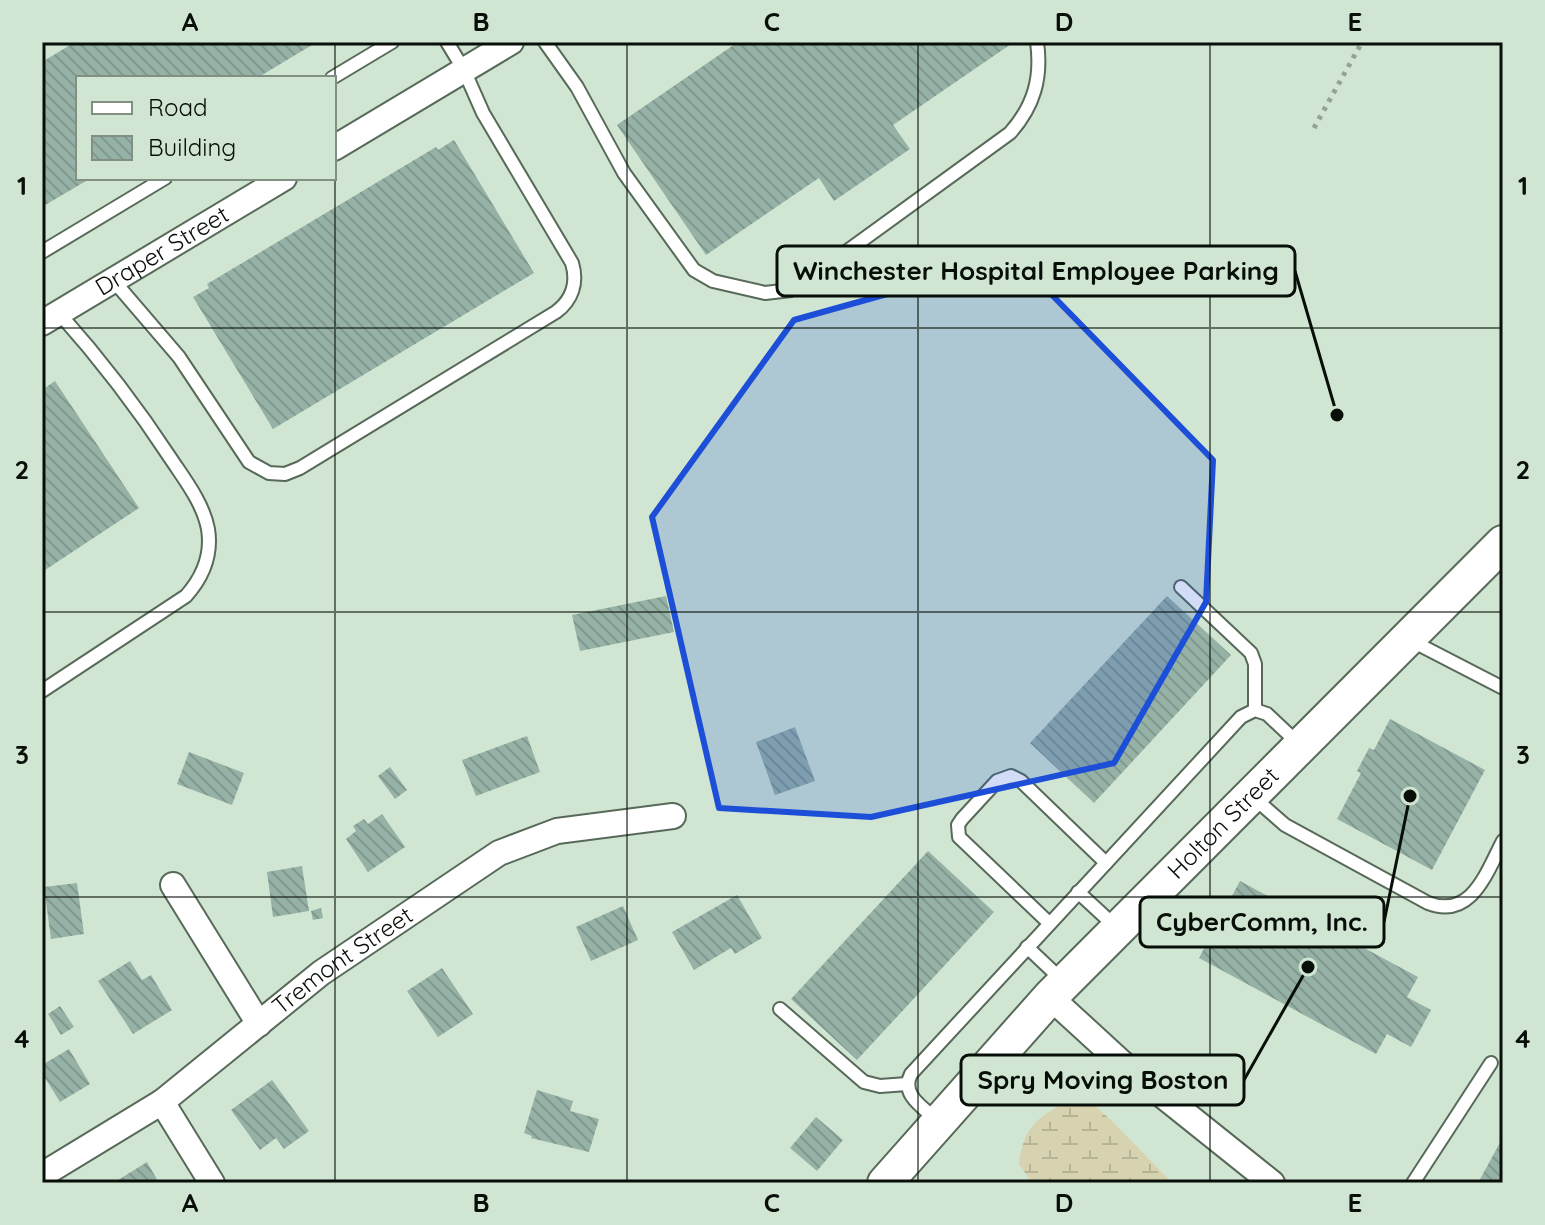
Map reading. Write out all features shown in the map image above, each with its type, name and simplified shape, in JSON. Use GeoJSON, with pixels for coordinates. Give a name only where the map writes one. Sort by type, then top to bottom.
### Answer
{"type":"FeatureCollection","features":[{"type":"Feature","properties":{"kind":"street"},"geometry":{"type":"LineString","coordinates":[[336,147],[511,42]]}},
{"type":"Feature","properties":{"kind":"street","name":"Draper Street"},"geometry":{"type":"LineString","coordinates":[[51,318],[281,180]]}},
{"type":"Feature","properties":{"kind":"street","name":"Holton Street"},"geometry":{"type":"LineString","coordinates":[[885,1183],[1057,990],[1503,543]]}},
{"type":"Feature","properties":{"kind":"street","name":"Tremont Street"},"geometry":{"type":"LineString","coordinates":[[42,1175],[162,1102],[321,973],[499,853],[557,831],[673,816]]}},
{"type":"Feature","properties":{"kind":"street"},"geometry":{"type":"LineString","coordinates":[[173,885],[259,1024]]}},
{"type":"Feature","properties":{"kind":"street"},"geometry":{"type":"LineString","coordinates":[[1057,990],[1122,1063],[1272,1183]]}},
{"type":"Feature","properties":{"kind":"street"},"geometry":{"type":"LineString","coordinates":[[162,1102],[212,1183]]}},
{"type":"Feature","properties":{"kind":"lane"},"geometry":{"type":"LineString","coordinates":[[335,76],[392,42]]}},
{"type":"Feature","properties":{"kind":"lane"},"geometry":{"type":"LineString","coordinates":[[113,280],[179,357],[249,462],[262,471],[277,474],[300,468],[556,312],[571,294],[575,279],[569,256],[483,113],[464,70],[447,42]]}},
{"type":"Feature","properties":{"kind":"lane"},"geometry":{"type":"LineString","coordinates":[[545,42],[577,87],[624,173],[689,264],[713,281],[774,293],[791,290],[806,281],[1010,133],[1025,113],[1035,91],[1039,74],[1037,42]]}},
{"type":"Feature","properties":{"kind":"lane"},"geometry":{"type":"LineString","coordinates":[[42,252],[162,180]]}},
{"type":"Feature","properties":{"kind":"lane"},"geometry":{"type":"LineString","coordinates":[[42,691],[186,596],[201,576],[209,540],[204,515],[181,473],[115,380],[51,318]]}},
{"type":"Feature","properties":{"kind":"lane"},"geometry":{"type":"LineString","coordinates":[[1181,587],[1251,653],[1255,664],[1255,710]]}},
{"type":"Feature","properties":{"kind":"lane"},"geometry":{"type":"LineString","coordinates":[[1408,638],[1503,688]]}},
{"type":"Feature","properties":{"kind":"lane"},"geometry":{"type":"LineString","coordinates":[[938,1121],[912,1098],[907,1084],[911,1074],[1241,717],[1255,710],[1267,714],[1300,746]]}},
{"type":"Feature","properties":{"kind":"lane"},"geometry":{"type":"LineString","coordinates":[[1049,923],[959,837],[958,825],[962,819],[997,781],[1011,776],[1021,781],[1106,863]]}},
{"type":"Feature","properties":{"kind":"lane"},"geometry":{"type":"LineString","coordinates":[[1251,795],[1285,825],[1428,903],[1442,907],[1464,903],[1475,893],[1503,841]]}},
{"type":"Feature","properties":{"kind":"lane"},"geometry":{"type":"LineString","coordinates":[[1078,892],[1118,929]]}},
{"type":"Feature","properties":{"kind":"lane"},"geometry":{"type":"LineString","coordinates":[[1027,947],[1057,990]]}},
{"type":"Feature","properties":{"kind":"lane"},"geometry":{"type":"LineString","coordinates":[[780,1009],[864,1082],[880,1086],[907,1084]]}},
{"type":"Feature","properties":{"kind":"lane"},"geometry":{"type":"LineString","coordinates":[[1413,1183],[1491,1063]]}},
{"type":"Feature","properties":{"kind":"path"},"geometry":{"type":"LineString","coordinates":[[1314,128],[1362,42]]}},
{"type":"Feature","properties":{"kind":"highlighted area"},"geometry":{"type":"Polygon","coordinates":[[[1016,258],[1213,460],[1206,602],[1114,763],[871,817],[719,808],[652,517],[794,320],[1016,258]]]}},
{"type":"Feature","properties":{"kind":"green space"},"geometry":{"type":"Polygon","coordinates":[[[1074,1099],[1094,1105],[1172,1183],[1032,1183],[1019,1164],[1024,1140],[1043,1116],[1074,1099]]]}},
{"type":"Feature","properties":{"kind":"building"},"geometry":{"type":"Polygon","coordinates":[[[75,42],[317,42],[260,76],[76,76],[76,180],[88,180],[42,207],[42,62],[75,42]]]}},
{"type":"Feature","properties":{"kind":"building"},"geometry":{"type":"Polygon","coordinates":[[[738,42],[1014,42],[893,125],[910,149],[834,201],[819,178],[706,255],[617,125],[738,42]]]}},
{"type":"Feature","properties":{"kind":"building"},"geometry":{"type":"Polygon","coordinates":[[[454,140],[534,273],[273,429],[193,297],[209,288],[207,284],[436,147],[438,150],[454,140]]]}},
{"type":"Feature","properties":{"kind":"building"},"geometry":{"type":"Polygon","coordinates":[[[55,381],[139,508],[42,572],[42,390],[55,381]]]}},
{"type":"Feature","properties":{"kind":"building"},"geometry":{"type":"Polygon","coordinates":[[[666,596],[674,632],[580,651],[572,615],[666,596]]]}},
{"type":"Feature","properties":{"kind":"building"},"geometry":{"type":"Polygon","coordinates":[[[1167,596],[1231,655],[1094,803],[1030,743],[1167,596]]]}},
{"type":"Feature","properties":{"kind":"building"},"geometry":{"type":"Polygon","coordinates":[[[1390,719],[1485,770],[1432,870],[1337,819],[1361,773],[1357,771],[1369,748],[1374,750],[1390,719]]]}},
{"type":"Feature","properties":{"kind":"building"},"geometry":{"type":"Polygon","coordinates":[[[795,727],[815,781],[775,795],[756,742],[795,727]]]}},
{"type":"Feature","properties":{"kind":"building"},"geometry":{"type":"Polygon","coordinates":[[[527,736],[540,772],[476,796],[462,760],[527,736]]]}},
{"type":"Feature","properties":{"kind":"building"},"geometry":{"type":"Polygon","coordinates":[[[189,752],[244,773],[232,805],[177,784],[189,752]]]}},
{"type":"Feature","properties":{"kind":"building"},"geometry":{"type":"Polygon","coordinates":[[[390,767],[407,790],[395,799],[378,776],[390,767]]]}},
{"type":"Feature","properties":{"kind":"building"},"geometry":{"type":"Polygon","coordinates":[[[382,814],[405,847],[368,872],[346,839],[356,831],[353,826],[364,819],[368,824],[382,814]]]}},
{"type":"Feature","properties":{"kind":"building"},"geometry":{"type":"Polygon","coordinates":[[[928,851],[994,912],[857,1060],[791,999],[928,851]]]}},
{"type":"Feature","properties":{"kind":"building"},"geometry":{"type":"Polygon","coordinates":[[[302,866],[309,911],[273,917],[267,872],[302,866]]]}},
{"type":"Feature","properties":{"kind":"building"},"geometry":{"type":"Polygon","coordinates":[[[1240,881],[1418,977],[1407,997],[1431,1010],[1411,1047],[1387,1034],[1376,1054],[1199,958],[1240,881]]]}},
{"type":"Feature","properties":{"kind":"building"},"geometry":{"type":"Polygon","coordinates":[[[77,883],[84,934],[51,939],[44,887],[77,883]]]}},
{"type":"Feature","properties":{"kind":"building"},"geometry":{"type":"Polygon","coordinates":[[[737,895],[762,938],[735,954],[731,948],[694,970],[672,932],[737,895]]]}},
{"type":"Feature","properties":{"kind":"building"},"geometry":{"type":"Polygon","coordinates":[[[623,906],[638,940],[591,961],[576,927],[623,906]]]}},
{"type":"Feature","properties":{"kind":"building"},"geometry":{"type":"Polygon","coordinates":[[[321,908],[323,918],[313,920],[311,911],[321,908]]]}},
{"type":"Feature","properties":{"kind":"building"},"geometry":{"type":"Polygon","coordinates":[[[130,961],[142,980],[151,975],[172,1010],[133,1034],[98,981],[130,961]]]}},
{"type":"Feature","properties":{"kind":"building"},"geometry":{"type":"Polygon","coordinates":[[[442,968],[473,1014],[438,1037],[407,991],[442,968]]]}},
{"type":"Feature","properties":{"kind":"building"},"geometry":{"type":"Polygon","coordinates":[[[60,1006],[74,1027],[61,1035],[48,1014],[60,1006]]]}},
{"type":"Feature","properties":{"kind":"building"},"geometry":{"type":"Polygon","coordinates":[[[69,1049],[90,1084],[60,1102],[42,1073],[42,1065],[69,1049]]]}},
{"type":"Feature","properties":{"kind":"building"},"geometry":{"type":"Polygon","coordinates":[[[272,1080],[309,1131],[284,1149],[276,1138],[260,1150],[231,1110],[272,1080]]]}},
{"type":"Feature","properties":{"kind":"building"},"geometry":{"type":"Polygon","coordinates":[[[537,1090],[573,1101],[570,1111],[599,1119],[589,1152],[531,1138],[524,1133],[537,1090]]]}},
{"type":"Feature","properties":{"kind":"building"},"geometry":{"type":"Polygon","coordinates":[[[816,1117],[843,1140],[817,1171],[790,1148],[816,1117]]]}},
{"type":"Feature","properties":{"kind":"building"},"geometry":{"type":"Polygon","coordinates":[[[1503,1137],[1503,1183],[1478,1183],[1503,1137]]]}},
{"type":"Feature","properties":{"kind":"building"},"geometry":{"type":"Polygon","coordinates":[[[147,1162],[159,1183],[119,1183],[118,1180],[147,1162]]]}},
{"type":"Feature","properties":{"kind":"place","name":"Winchester Hospital Employee Parking"},"geometry":{"type":"Point","coordinates":[1337,415]}},
{"type":"Feature","properties":{"kind":"place","name":"CyberComm, Inc."},"geometry":{"type":"Point","coordinates":[1410,796]}},
{"type":"Feature","properties":{"kind":"place","name":"Spry Moving Boston"},"geometry":{"type":"Point","coordinates":[1308,967]}}]}
